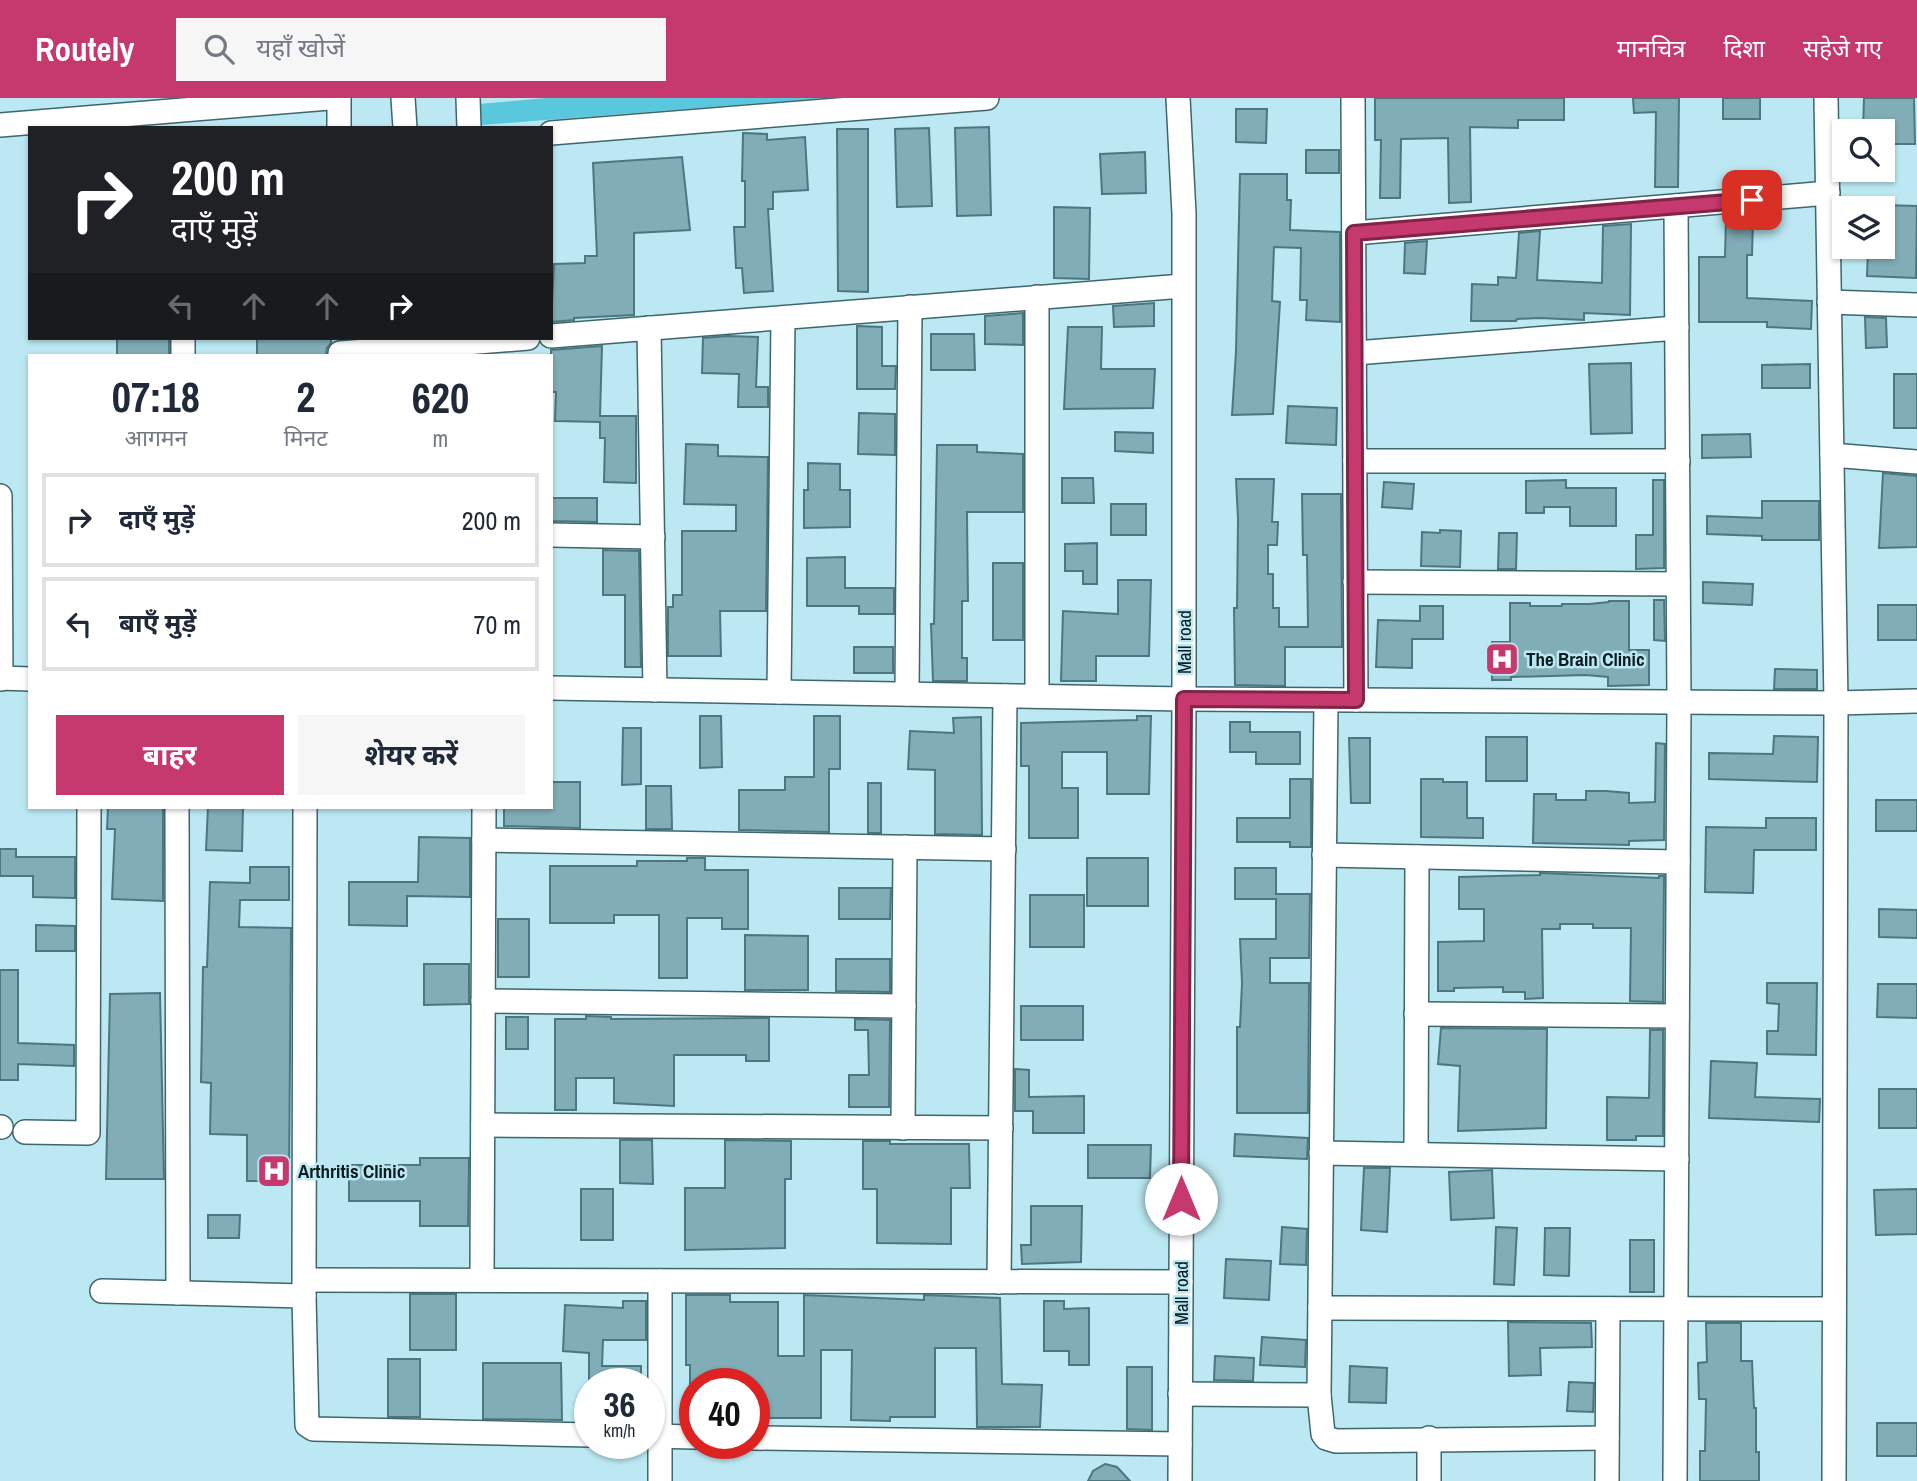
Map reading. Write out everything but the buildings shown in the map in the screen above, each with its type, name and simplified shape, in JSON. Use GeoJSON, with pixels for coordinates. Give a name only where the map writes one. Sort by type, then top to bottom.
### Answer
{"type":"FeatureCollection","features":[{"type":"Feature","properties":{"kind":"street"},"geometry":{"type":"LineString","coordinates":[[0,125],[183,119],[329,98]]}},
{"type":"Feature","properties":{"kind":"street"},"geometry":{"type":"LineString","coordinates":[[339,98],[339,126]]}},
{"type":"Feature","properties":{"kind":"street"},"geometry":{"type":"LineString","coordinates":[[403,98],[405,126]]}},
{"type":"Feature","properties":{"kind":"street"},"geometry":{"type":"LineString","coordinates":[[468,98],[469,126]]}},
{"type":"Feature","properties":{"kind":"street"},"geometry":{"type":"LineString","coordinates":[[553,133],[987,98]]}},
{"type":"Feature","properties":{"kind":"street","name":"Mall road"},"geometry":{"type":"LineString","coordinates":[[1178,98],[1184,214],[1180,1481]]}},
{"type":"Feature","properties":{"kind":"street"},"geometry":{"type":"LineString","coordinates":[[1353,98],[1356,700]]}},
{"type":"Feature","properties":{"kind":"street"},"geometry":{"type":"LineString","coordinates":[[1826,98],[1836,703],[1834,1481]]}},
{"type":"Feature","properties":{"kind":"street"},"geometry":{"type":"LineString","coordinates":[[1354,233],[1828,193]]}},
{"type":"Feature","properties":{"kind":"street"},"geometry":{"type":"LineString","coordinates":[[1675,1481],[1679,702],[1676,206]]}},
{"type":"Feature","properties":{"kind":"street"},"geometry":{"type":"LineString","coordinates":[[553,336],[1184,286]]}},
{"type":"Feature","properties":{"kind":"street"},"geometry":{"type":"LineString","coordinates":[[1037,297],[1037,696]]}},
{"type":"Feature","properties":{"kind":"street"},"geometry":{"type":"LineString","coordinates":[[1829,302],[1917,305]]}},
{"type":"Feature","properties":{"kind":"street"},"geometry":{"type":"LineString","coordinates":[[907,694],[910,307]]}},
{"type":"Feature","properties":{"kind":"street"},"geometry":{"type":"LineString","coordinates":[[779,692],[783,318]]}},
{"type":"Feature","properties":{"kind":"street"},"geometry":{"type":"LineString","coordinates":[[649,328],[655,690]]}},
{"type":"Feature","properties":{"kind":"street"},"geometry":{"type":"LineString","coordinates":[[1354,353],[1677,328]]}},
{"type":"Feature","properties":{"kind":"street"},"geometry":{"type":"LineString","coordinates":[[340,349],[473,340]]}},
{"type":"Feature","properties":{"kind":"street"},"geometry":{"type":"LineString","coordinates":[[1832,455],[1917,462]]}},
{"type":"Feature","properties":{"kind":"street"},"geometry":{"type":"LineString","coordinates":[[1355,461],[1678,461]]}},
{"type":"Feature","properties":{"kind":"street"},"geometry":{"type":"LineString","coordinates":[[0,496],[1,678],[28,679]]}},
{"type":"Feature","properties":{"kind":"street"},"geometry":{"type":"LineString","coordinates":[[553,536],[653,537]]}},
{"type":"Feature","properties":{"kind":"street"},"geometry":{"type":"LineString","coordinates":[[1355,582],[1678,584]]}},
{"type":"Feature","properties":{"kind":"street"},"geometry":{"type":"LineString","coordinates":[[553,688],[1184,699],[1836,703],[1917,701]]}},
{"type":"Feature","properties":{"kind":"street"},"geometry":{"type":"LineString","coordinates":[[999,1282],[1005,696]]}},
{"type":"Feature","properties":{"kind":"street"},"geometry":{"type":"LineString","coordinates":[[1326,700],[1319,1395],[1323,1434],[1330,1440],[1607,1438]]}},
{"type":"Feature","properties":{"kind":"street"},"geometry":{"type":"LineString","coordinates":[[25,1132],[88,1133],[89,809]]}},
{"type":"Feature","properties":{"kind":"street"},"geometry":{"type":"LineString","coordinates":[[177,809],[178,1293]]}},
{"type":"Feature","properties":{"kind":"street"},"geometry":{"type":"LineString","coordinates":[[305,809],[306,1421],[313,1429],[574,1435]]}},
{"type":"Feature","properties":{"kind":"street"},"geometry":{"type":"LineString","coordinates":[[482,1280],[484,809]]}},
{"type":"Feature","properties":{"kind":"street"},"geometry":{"type":"LineString","coordinates":[[484,840],[1004,849]]}},
{"type":"Feature","properties":{"kind":"street"},"geometry":{"type":"LineString","coordinates":[[903,1128],[905,847]]}},
{"type":"Feature","properties":{"kind":"street"},"geometry":{"type":"LineString","coordinates":[[1324,855],[1678,862]]}},
{"type":"Feature","properties":{"kind":"street"},"geometry":{"type":"LineString","coordinates":[[1416,1153],[1417,857]]}},
{"type":"Feature","properties":{"kind":"street"},"geometry":{"type":"LineString","coordinates":[[483,1001],[904,1006]]}},
{"type":"Feature","properties":{"kind":"street"},"geometry":{"type":"LineString","coordinates":[[1416,1014],[1677,1016]]}},
{"type":"Feature","properties":{"kind":"street"},"geometry":{"type":"LineString","coordinates":[[482,1125],[1001,1128]]}},
{"type":"Feature","properties":{"kind":"street"},"geometry":{"type":"LineString","coordinates":[[1321,1153],[1676,1159]]}},
{"type":"Feature","properties":{"kind":"street"},"geometry":{"type":"LineString","coordinates":[[102,1291],[178,1293],[482,1280],[1181,1282]]}},
{"type":"Feature","properties":{"kind":"street"},"geometry":{"type":"LineString","coordinates":[[657,1368],[660,1281]]}},
{"type":"Feature","properties":{"kind":"street"},"geometry":{"type":"LineString","coordinates":[[1320,1308],[1834,1309]]}},
{"type":"Feature","properties":{"kind":"street"},"geometry":{"type":"LineString","coordinates":[[1607,1481],[1608,1309]]}},
{"type":"Feature","properties":{"kind":"street"},"geometry":{"type":"LineString","coordinates":[[1180,1394],[1319,1395]]}},
{"type":"Feature","properties":{"kind":"street"},"geometry":{"type":"LineString","coordinates":[[770,1438],[1180,1444]]}},
{"type":"Feature","properties":{"kind":"street"},"geometry":{"type":"LineString","coordinates":[[1429,1438],[1429,1481]]}},
{"type":"Feature","properties":{"kind":"street"},"geometry":{"type":"LineString","coordinates":[[658,1459],[660,1481]]}},
{"type":"Feature","properties":{"kind":"shaded area"},"geometry":{"type":"Polygon","coordinates":[[[546,98],[825,98],[481,125],[479,104],[546,98]]]}},
{"type":"Feature","properties":{"kind":"place","name":"The Brain Clinic"},"geometry":{"type":"Point","coordinates":[1502,659]}},
{"type":"Feature","properties":{"kind":"place","name":"Arthritis Clinic"},"geometry":{"type":"Point","coordinates":[274,1171]}},
{"type":"Feature","properties":{"kind":"route"},"geometry":{"type":"LineString","coordinates":[[1181,1199],[1184,699],[1356,700],[1354,233],[1752,200]]}}]}
